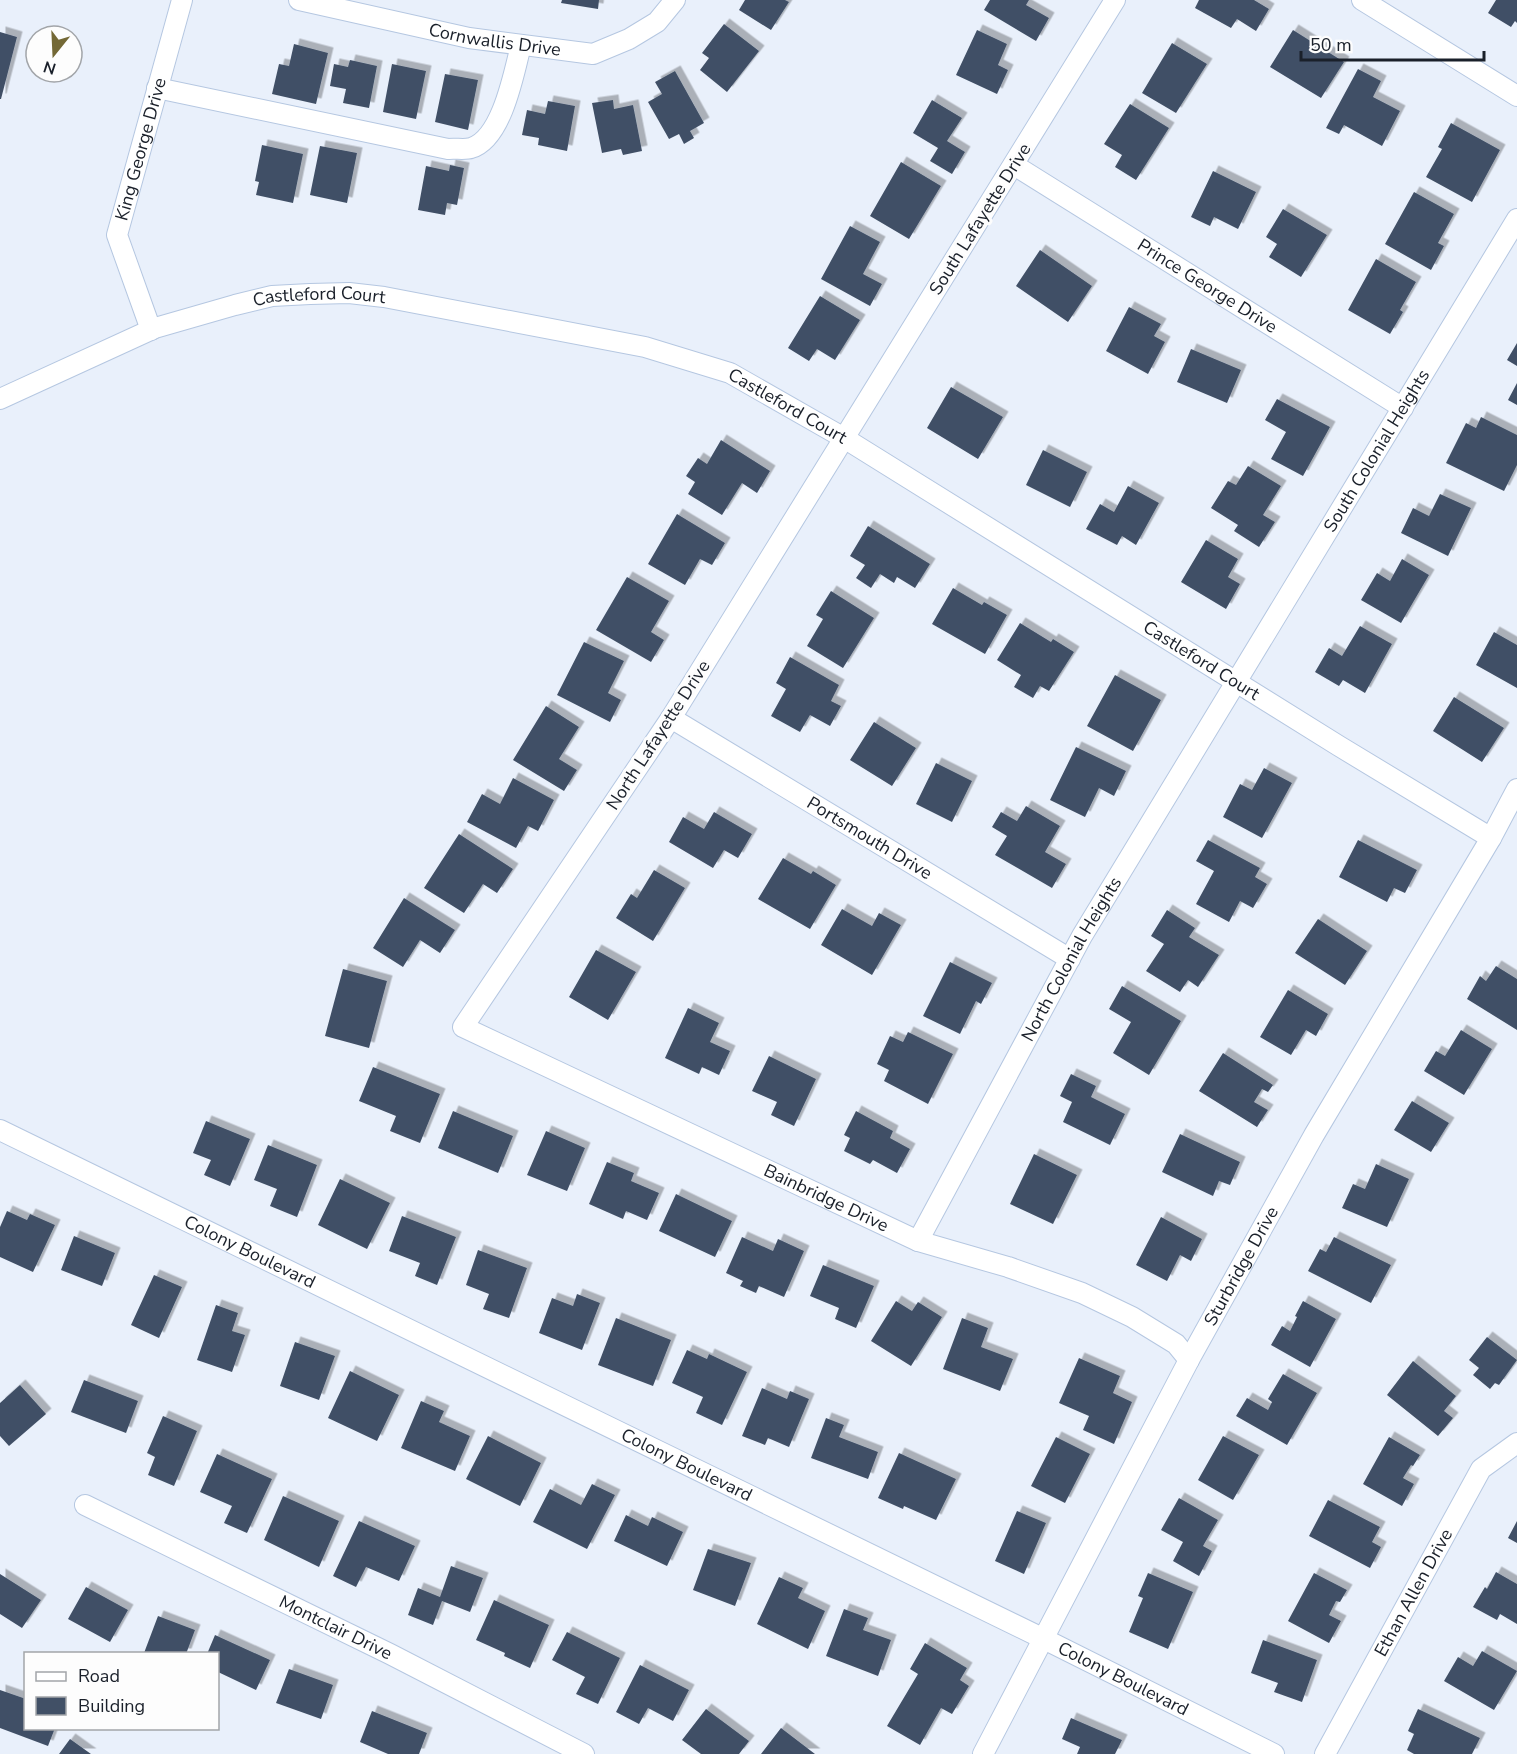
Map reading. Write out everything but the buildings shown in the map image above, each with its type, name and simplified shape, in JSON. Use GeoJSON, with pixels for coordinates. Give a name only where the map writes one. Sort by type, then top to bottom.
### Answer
{"type":"FeatureCollection","features":[{"type":"Feature","properties":{"kind":"street","name":"King George Drive"},"geometry":{"type":"LineString","coordinates":[[151,330],[117,235],[182,0]]}},
{"type":"Feature","properties":{"kind":"street","name":"Cornwallis Drive"},"geometry":{"type":"LineString","coordinates":[[299,0],[469,38],[593,54],[629,39],[657,22],[675,0]]}},
{"type":"Feature","properties":{"kind":"street","name":"South Lafayette Drive"},"geometry":{"type":"LineString","coordinates":[[844,438],[1115,0]]}},
{"type":"Feature","properties":{"kind":"street"},"geometry":{"type":"LineString","coordinates":[[1362,0],[1517,96]]}},
{"type":"Feature","properties":{"kind":"street"},"geometry":{"type":"LineString","coordinates":[[157,87],[448,149],[472,148],[493,132],[511,86],[521,45]]}},
{"type":"Feature","properties":{"kind":"street","name":"Prince George Drive"},"geometry":{"type":"LineString","coordinates":[[1014,165],[1402,408]]}},
{"type":"Feature","properties":{"kind":"street","name":"South Colonial Heights"},"geometry":{"type":"LineString","coordinates":[[1236,682],[1517,219]]}},
{"type":"Feature","properties":{"kind":"street","name":"Castleford Court"},"geometry":{"type":"LineString","coordinates":[[0,399],[151,330],[272,296],[349,293],[384,297],[645,347],[730,373],[844,438],[1491,838]]}},
{"type":"Feature","properties":{"kind":"street","name":"North Lafayette Drive"},"geometry":{"type":"LineString","coordinates":[[463,1027],[671,718],[844,438]]}},
{"type":"Feature","properties":{"kind":"street","name":"North Colonial Heights"},"geometry":{"type":"LineString","coordinates":[[918,1241],[1070,959],[1236,682]]}},
{"type":"Feature","properties":{"kind":"street","name":"Portsmouth Drive"},"geometry":{"type":"LineString","coordinates":[[671,718],[1070,959]]}},
{"type":"Feature","properties":{"kind":"street","name":"Sturbridge Drive"},"geometry":{"type":"LineString","coordinates":[[983,1754],[1189,1360],[1314,1135],[1491,838],[1517,789]]}},
{"type":"Feature","properties":{"kind":"street","name":"Bainbridge Drive"},"geometry":{"type":"LineString","coordinates":[[463,1027],[918,1241],[1008,1267],[1082,1293],[1132,1317],[1176,1344],[1189,1360]]}},
{"type":"Feature","properties":{"kind":"street","name":"Colony Boulevard"},"geometry":{"type":"LineString","coordinates":[[0,1130],[1275,1754]]}},
{"type":"Feature","properties":{"kind":"street","name":"Colony Boulevard"},"geometry":{"type":"LineString","coordinates":[[0,1146],[98,1178]]}},
{"type":"Feature","properties":{"kind":"street","name":"Ethan Allen Drive"},"geometry":{"type":"LineString","coordinates":[[1325,1754],[1481,1469],[1517,1443]]}},
{"type":"Feature","properties":{"kind":"street","name":"Montclair Drive"},"geometry":{"type":"LineString","coordinates":[[85,1505],[390,1654],[584,1754]]}}]}
